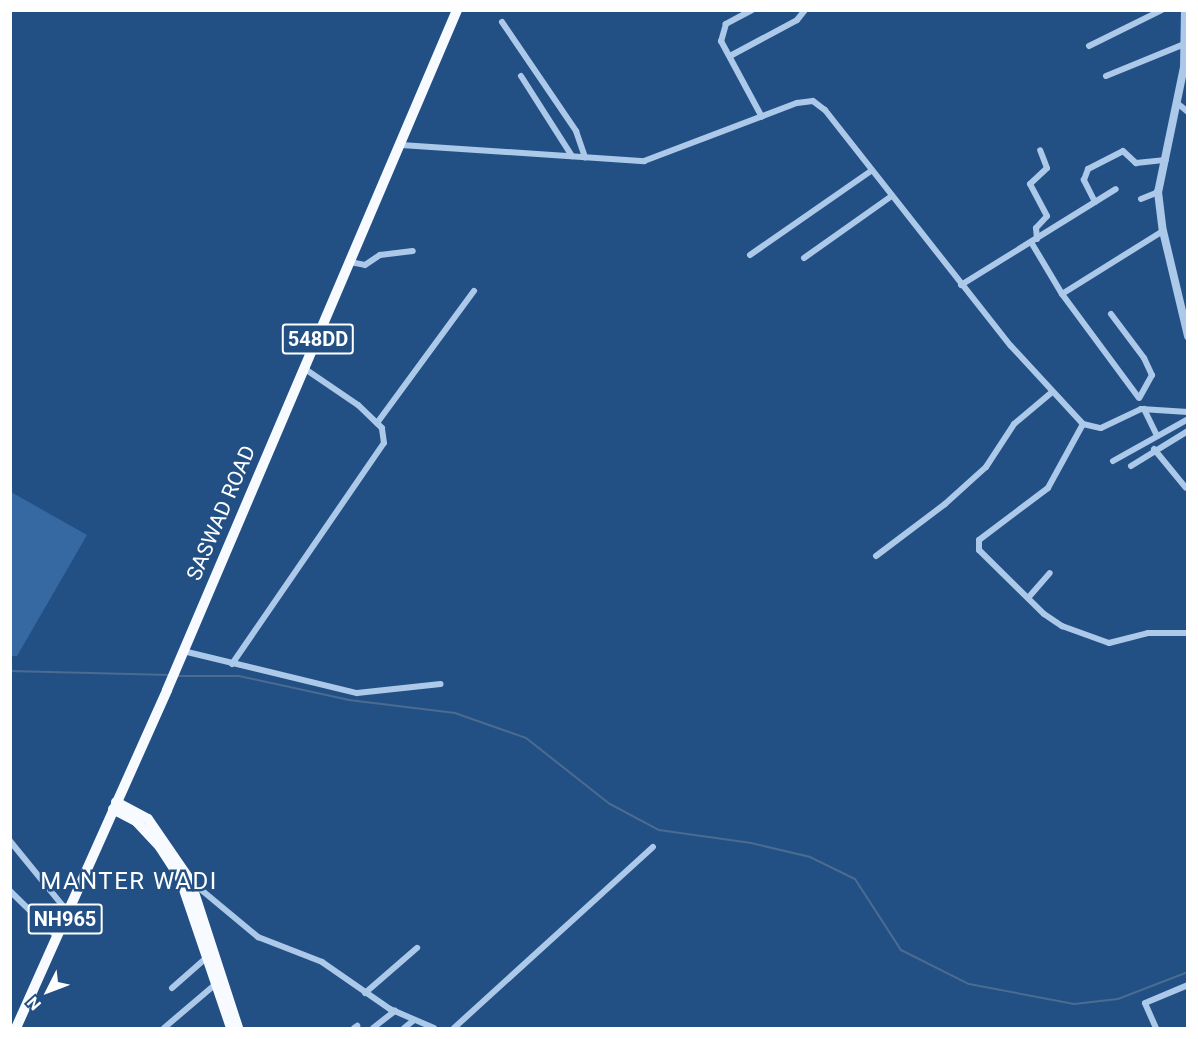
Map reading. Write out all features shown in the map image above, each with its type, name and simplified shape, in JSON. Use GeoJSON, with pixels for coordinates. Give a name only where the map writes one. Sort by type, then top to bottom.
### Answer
{"type":"FeatureCollection","features":[{"type":"Feature","properties":{"kind":"highway","name":"SASWAD ROAD"},"geometry":{"type":"LineString","coordinates":[[16,1029],[167,690],[458,10]]}},
{"type":"Feature","properties":{"kind":"highway"},"geometry":{"type":"LineString","coordinates":[[115,806],[148,819],[186,882],[219,982],[238,1029]]}},
{"type":"Feature","properties":{"kind":"highway"},"geometry":{"type":"LineString","coordinates":[[186,882],[206,958],[219,982],[231,1029]]}},
{"type":"Feature","properties":{"kind":"street"},"geometry":{"type":"LineString","coordinates":[[752,10],[721,32],[730,57],[762,117]]}},
{"type":"Feature","properties":{"kind":"street"},"geometry":{"type":"LineString","coordinates":[[730,57],[797,20],[805,10]]}},
{"type":"Feature","properties":{"kind":"street"},"geometry":{"type":"LineString","coordinates":[[1089,46],[1162,10]]}},
{"type":"Feature","properties":{"kind":"street"},"geometry":{"type":"LineString","coordinates":[[1185,10],[1184,81],[1158,192],[1163,231],[1188,336]]}},
{"type":"Feature","properties":{"kind":"street"},"geometry":{"type":"LineString","coordinates":[[502,22],[576,131],[585,157]]}},
{"type":"Feature","properties":{"kind":"street"},"geometry":{"type":"LineString","coordinates":[[1106,76],[1186,44]]}},
{"type":"Feature","properties":{"kind":"street"},"geometry":{"type":"LineString","coordinates":[[521,76],[572,156]]}},
{"type":"Feature","properties":{"kind":"street"},"geometry":{"type":"LineString","coordinates":[[401,145],[644,161],[762,117],[813,101],[825,110],[961,285],[1052,393],[1083,424],[1101,428],[1143,409],[1188,412]]}},
{"type":"Feature","properties":{"kind":"street"},"geometry":{"type":"LineString","coordinates":[[1177,103],[1188,111]]}},
{"type":"Feature","properties":{"kind":"street"},"geometry":{"type":"LineString","coordinates":[[1040,150],[1047,168],[1030,184],[1047,216],[1036,228],[1034,240],[1062,294],[1139,398],[1157,436]]}},
{"type":"Feature","properties":{"kind":"street"},"geometry":{"type":"LineString","coordinates":[[1095,202],[1083,180],[1088,169],[1123,151],[1136,163],[1166,160]]}},
{"type":"Feature","properties":{"kind":"street"},"geometry":{"type":"LineString","coordinates":[[750,255],[871,171]]}},
{"type":"Feature","properties":{"kind":"street"},"geometry":{"type":"LineString","coordinates":[[961,285],[1116,189]]}},
{"type":"Feature","properties":{"kind":"street"},"geometry":{"type":"LineString","coordinates":[[1141,199],[1158,192]]}},
{"type":"Feature","properties":{"kind":"street"},"geometry":{"type":"LineString","coordinates":[[804,258],[890,196]]}},
{"type":"Feature","properties":{"kind":"street"},"geometry":{"type":"LineString","coordinates":[[1062,294],[1163,231]]}},
{"type":"Feature","properties":{"kind":"street"},"geometry":{"type":"LineString","coordinates":[[350,262],[365,265],[380,255],[413,251]]}},
{"type":"Feature","properties":{"kind":"street"},"geometry":{"type":"LineString","coordinates":[[377,423],[474,291]]}},
{"type":"Feature","properties":{"kind":"street"},"geometry":{"type":"LineString","coordinates":[[1112,314],[1144,358],[1152,375],[1139,398]]}},
{"type":"Feature","properties":{"kind":"street"},"geometry":{"type":"LineString","coordinates":[[232,664],[384,442],[386,434],[377,423],[339,390],[305,369]]}},
{"type":"Feature","properties":{"kind":"street"},"geometry":{"type":"LineString","coordinates":[[876,555],[945,504],[978,474],[992,461],[1014,424],[1052,393]]}},
{"type":"Feature","properties":{"kind":"street"},"geometry":{"type":"LineString","coordinates":[[1113,461],[1188,419]]}},
{"type":"Feature","properties":{"kind":"street"},"geometry":{"type":"LineString","coordinates":[[1083,424],[1048,488],[977,545],[1028,598],[1062,627],[1102,642],[1116,642],[1148,633],[1188,633]]}},
{"type":"Feature","properties":{"kind":"street"},"geometry":{"type":"LineString","coordinates":[[1131,466],[1154,449],[1188,431]]}},
{"type":"Feature","properties":{"kind":"street"},"geometry":{"type":"LineString","coordinates":[[1154,449],[1186,488]]}},
{"type":"Feature","properties":{"kind":"street"},"geometry":{"type":"LineString","coordinates":[[1028,598],[1050,573]]}},
{"type":"Feature","properties":{"kind":"street"},"geometry":{"type":"LineString","coordinates":[[183,651],[357,693],[441,684]]}},
{"type":"Feature","properties":{"kind":"street"},"geometry":{"type":"LineString","coordinates":[[10,842],[68,912]]}},
{"type":"Feature","properties":{"kind":"street"},"geometry":{"type":"LineString","coordinates":[[454,1029],[653,848]]}},
{"type":"Feature","properties":{"kind":"street"},"geometry":{"type":"LineString","coordinates":[[186,882],[258,937],[322,962],[364,993],[413,1021],[434,1029]]}},
{"type":"Feature","properties":{"kind":"street"},"geometry":{"type":"LineString","coordinates":[[10,891],[57,938]]}},
{"type":"Feature","properties":{"kind":"street"},"geometry":{"type":"LineString","coordinates":[[364,993],[417,948]]}},
{"type":"Feature","properties":{"kind":"street"},"geometry":{"type":"LineString","coordinates":[[172,988],[206,958]]}},
{"type":"Feature","properties":{"kind":"street"},"geometry":{"type":"LineString","coordinates":[[164,1029],[219,982]]}},
{"type":"Feature","properties":{"kind":"street"},"geometry":{"type":"LineString","coordinates":[[1156,1029],[1145,1003],[1188,985]]}},
{"type":"Feature","properties":{"kind":"street"},"geometry":{"type":"LineString","coordinates":[[373,1029],[395,1011]]}},
{"type":"Feature","properties":{"kind":"street"},"geometry":{"type":"LineString","coordinates":[[404,1029],[413,1021]]}},
{"type":"Feature","properties":{"kind":"shaded area"},"geometry":{"type":"Polygon","coordinates":[[[11,492],[87,535],[17,656],[10,656],[11,492]]]}},
{"type":"Feature","properties":{"kind":"waterway"},"geometry":{"type":"LineString","coordinates":[[10,671],[170,675]]}},
{"type":"Feature","properties":{"kind":"waterway"},"geometry":{"type":"LineString","coordinates":[[176,676],[239,676],[349,700],[455,713],[526,738],[610,804],[659,830],[751,843],[810,857],[855,879],[901,950],[969,984],[1074,1004],[1118,999],[1188,972]]}},
{"type":"Feature","properties":{"kind":"district","name":"MANTER WADI"},"geometry":{"type":"Point","coordinates":[129,882]}}]}
